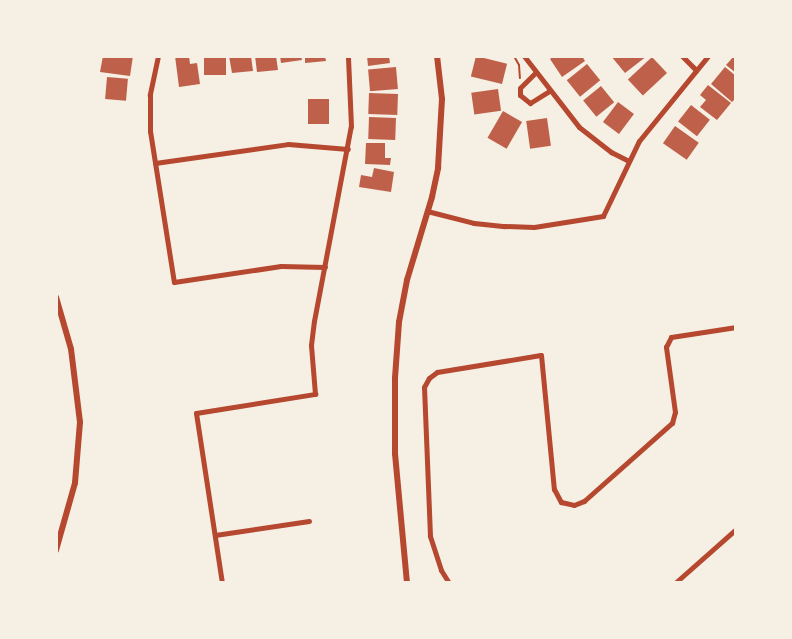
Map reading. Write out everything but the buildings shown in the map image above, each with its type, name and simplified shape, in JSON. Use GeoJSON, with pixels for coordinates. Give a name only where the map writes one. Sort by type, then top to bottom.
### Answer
{"type":"FeatureCollection","features":[{"type":"Feature","properties":{"kind":"street"},"geometry":{"type":"LineString","coordinates":[[158,56],[149,112],[174,282],[281,266],[325,267]]}},
{"type":"Feature","properties":{"kind":"street"},"geometry":{"type":"LineString","coordinates":[[222,583],[196,413],[314,394],[311,345],[348,149],[352,103],[348,56]]}},
{"type":"Feature","properties":{"kind":"street"},"geometry":{"type":"LineString","coordinates":[[407,583],[395,454],[395,378],[406,288],[427,211],[442,132],[436,56]]}},
{"type":"Feature","properties":{"kind":"street"},"geometry":{"type":"LineString","coordinates":[[524,56],[535,73],[579,127],[611,152],[629,161]]}},
{"type":"Feature","properties":{"kind":"street"},"geometry":{"type":"LineString","coordinates":[[682,56],[696,70]]}},
{"type":"Feature","properties":{"kind":"street"},"geometry":{"type":"LineString","coordinates":[[427,211],[474,223],[534,227],[603,216],[629,161],[656,118],[708,56]]}},
{"type":"Feature","properties":{"kind":"street"},"geometry":{"type":"LineString","coordinates":[[535,73],[524,82],[520,88],[520,95],[530,103],[549,91]]}},
{"type":"Feature","properties":{"kind":"street"},"geometry":{"type":"LineString","coordinates":[[155,163],[288,144],[348,149]]}},
{"type":"Feature","properties":{"kind":"street"},"geometry":{"type":"LineString","coordinates":[[56,297],[71,349],[80,422],[76,483],[56,550]]}},
{"type":"Feature","properties":{"kind":"street"},"geometry":{"type":"LineString","coordinates":[[449,583],[441,570],[430,536],[424,388],[429,378],[437,372],[541,355],[554,489],[561,502],[574,505],[584,501],[672,423],[675,412],[666,347],[671,338],[736,327]]}},
{"type":"Feature","properties":{"kind":"street"},"geometry":{"type":"LineString","coordinates":[[214,535],[309,521]]}},
{"type":"Feature","properties":{"kind":"street"},"geometry":{"type":"LineString","coordinates":[[675,583],[736,529]]}},
{"type":"Feature","properties":{"kind":"path"},"geometry":{"type":"LineString","coordinates":[[514,56],[520,69],[518,76],[524,82]]}}]}
